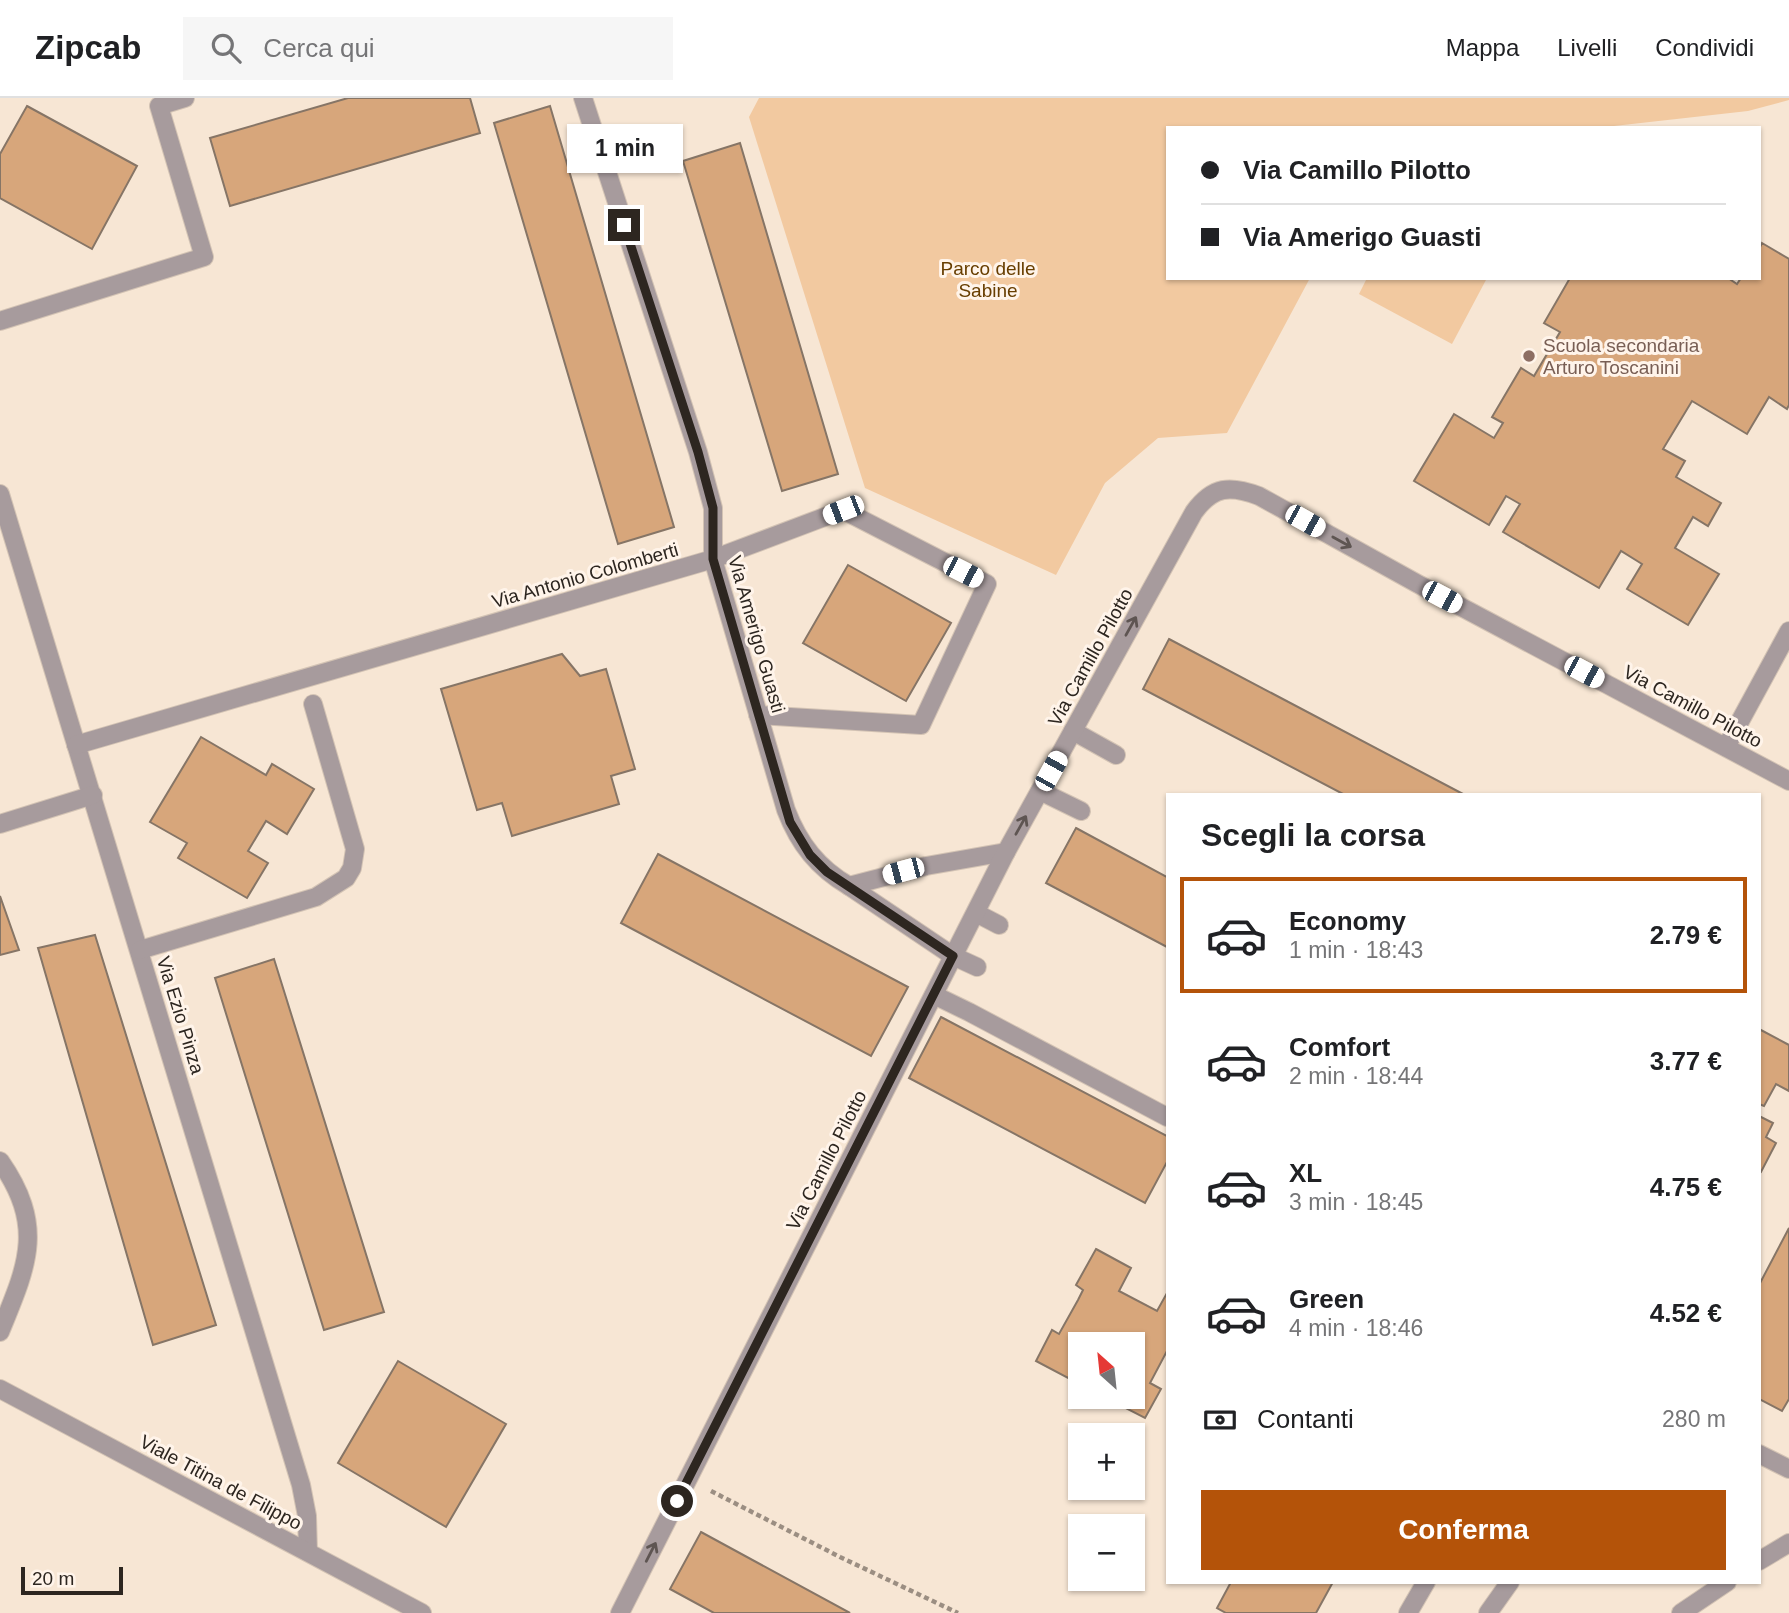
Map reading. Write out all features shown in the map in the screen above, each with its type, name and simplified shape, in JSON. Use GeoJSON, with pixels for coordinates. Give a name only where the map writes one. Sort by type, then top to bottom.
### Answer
{"type":"FeatureCollection","features":[{"type":"Feature","properties":{"kind":"street"},"geometry":{"type":"LineString","coordinates":[[0,321],[204,257],[159,106],[185,98]]}},
{"type":"Feature","properties":{"kind":"street","name":"Via Amerigo Guasti"},"geometry":{"type":"LineString","coordinates":[[583,98],[698,452],[713,508],[713,559],[786,810],[796,833],[818,864],[953,956],[976,967]]}},
{"type":"Feature","properties":{"kind":"street","name":"Via Camillo Pilotto"},"geometry":{"type":"LineString","coordinates":[[620,1613],[1006,852],[1194,512],[1209,495],[1235,488],[1259,496],[1418,584],[1789,781]]}},
{"type":"Feature","properties":{"kind":"street","name":"Via Ezio Pinza"},"geometry":{"type":"LineString","coordinates":[[0,494],[301,1485],[307,1516],[308,1552]]}},
{"type":"Feature","properties":{"kind":"street","name":"Via Antonio Colomberti"},"geometry":{"type":"LineString","coordinates":[[76,745],[713,559],[843,510],[987,584],[920,725],[758,715]]}},
{"type":"Feature","properties":{"kind":"street"},"geometry":{"type":"LineString","coordinates":[[1726,747],[1789,631]]}},
{"type":"Feature","properties":{"kind":"street"},"geometry":{"type":"LineString","coordinates":[[139,950],[316,897],[346,878],[355,858],[353,839],[313,704]]}},
{"type":"Feature","properties":{"kind":"street"},"geometry":{"type":"LineString","coordinates":[[1073,731],[1116,755]]}},
{"type":"Feature","properties":{"kind":"street"},"geometry":{"type":"LineString","coordinates":[[1040,790],[1081,811]]}},
{"type":"Feature","properties":{"kind":"street"},"geometry":{"type":"LineString","coordinates":[[0,824],[93,795]]}},
{"type":"Feature","properties":{"kind":"street"},"geometry":{"type":"LineString","coordinates":[[849,886],[926,866],[1006,852]]}},
{"type":"Feature","properties":{"kind":"street"},"geometry":{"type":"LineString","coordinates":[[975,913],[999,925]]}},
{"type":"Feature","properties":{"kind":"street"},"geometry":{"type":"LineString","coordinates":[[934,995],[1166,1116]]}},
{"type":"Feature","properties":{"kind":"street"},"geometry":{"type":"LineString","coordinates":[[0,1161],[21,1204],[27,1228],[28,1249],[22,1279],[0,1332]]}},
{"type":"Feature","properties":{"kind":"street","name":"Viale Titina de Filippo"},"geometry":{"type":"LineString","coordinates":[[0,1389],[422,1613]]}},
{"type":"Feature","properties":{"kind":"street"},"geometry":{"type":"LineString","coordinates":[[1761,1455],[1789,1469]]}},
{"type":"Feature","properties":{"kind":"street"},"geometry":{"type":"LineString","coordinates":[[1761,1560],[1789,1543]]}},
{"type":"Feature","properties":{"kind":"street"},"geometry":{"type":"LineString","coordinates":[[1408,1613],[1425,1584]]}},
{"type":"Feature","properties":{"kind":"street"},"geometry":{"type":"LineString","coordinates":[[1488,1613],[1509,1584]]}},
{"type":"Feature","properties":{"kind":"street"},"geometry":{"type":"LineString","coordinates":[[1681,1613],[1724,1584]]}},
{"type":"Feature","properties":{"kind":"path"},"geometry":{"type":"LineString","coordinates":[[688,1479],[840,1557],[958,1613]]}},
{"type":"Feature","properties":{"kind":"green space","name":"Parco delle Sabine"},"geometry":{"type":"Polygon","coordinates":[[[759,98],[1789,98],[1748,111],[1614,126],[1166,126],[1166,280],[1309,280],[1227,433],[1158,438],[1105,483],[1056,575],[865,488],[749,117],[759,98]]]}},
{"type":"Feature","properties":{"kind":"green space"},"geometry":{"type":"Polygon","coordinates":[[[1366,280],[1486,280],[1452,344],[1359,294],[1366,280]]]}},
{"type":"Feature","properties":{"kind":"building"},"geometry":{"type":"Polygon","coordinates":[[[348,98],[470,98],[480,133],[230,206],[210,138],[348,98]]]}},
{"type":"Feature","properties":{"kind":"building"},"geometry":{"type":"Polygon","coordinates":[[[27,106],[137,166],[92,249],[0,198],[0,154],[27,106]]]}},
{"type":"Feature","properties":{"kind":"building"},"geometry":{"type":"Polygon","coordinates":[[[550,106],[674,527],[618,544],[494,123],[550,106]]]}},
{"type":"Feature","properties":{"kind":"building"},"geometry":{"type":"Polygon","coordinates":[[[740,143],[838,474],[782,491],[683,161],[740,143]]]}},
{"type":"Feature","properties":{"kind":"building"},"geometry":{"type":"Polygon","coordinates":[[[1762,243],[1789,259],[1789,405],[1787,409],[1769,397],[1747,434],[1692,401],[1663,449],[1685,461],[1676,477],[1721,503],[1708,526],[1693,517],[1675,548],[1719,574],[1688,625],[1627,589],[1642,564],[1621,551],[1599,588],[1503,532],[1520,504],[1506,496],[1489,525],[1414,481],[1454,414],[1494,438],[1503,423],[1492,417],[1521,368],[1534,376],[1560,332],[1544,323],[1569,280],[1731,280],[1737,284],[1740,280],[1761,280],[1762,243]]]}},
{"type":"Feature","properties":{"kind":"building"},"geometry":{"type":"Polygon","coordinates":[[[848,565],[951,623],[906,701],[803,643],[848,565]]]}},
{"type":"Feature","properties":{"kind":"building"},"geometry":{"type":"Polygon","coordinates":[[[1169,639],[1461,793],[1341,793],[1143,689],[1169,639]]]}},
{"type":"Feature","properties":{"kind":"building"},"geometry":{"type":"Polygon","coordinates":[[[562,654],[580,676],[606,669],[635,769],[611,776],[619,804],[512,836],[502,803],[477,810],[441,689],[562,654]]]}},
{"type":"Feature","properties":{"kind":"building"},"geometry":{"type":"Polygon","coordinates":[[[201,737],[266,775],[272,764],[314,789],[287,834],[266,821],[248,851],[268,863],[247,898],[178,858],[187,843],[150,822],[201,737]]]}},
{"type":"Feature","properties":{"kind":"building"},"geometry":{"type":"Polygon","coordinates":[[[1076,828],[1166,876],[1166,946],[1046,883],[1076,828]]]}},
{"type":"Feature","properties":{"kind":"building"},"geometry":{"type":"Polygon","coordinates":[[[658,854],[908,987],[871,1056],[621,923],[658,854]]]}},
{"type":"Feature","properties":{"kind":"building"},"geometry":{"type":"Polygon","coordinates":[[[0,896],[19,950],[0,955],[0,896]]]}},
{"type":"Feature","properties":{"kind":"building"},"geometry":{"type":"Polygon","coordinates":[[[95,935],[216,1325],[153,1345],[38,948],[95,935]]]}},
{"type":"Feature","properties":{"kind":"building"},"geometry":{"type":"Polygon","coordinates":[[[274,959],[384,1312],[324,1330],[215,978],[274,959]]]}},
{"type":"Feature","properties":{"kind":"building"},"geometry":{"type":"Polygon","coordinates":[[[941,1017],[1166,1135],[1166,1164],[1145,1203],[909,1078],[941,1017]]]}},
{"type":"Feature","properties":{"kind":"building"},"geometry":{"type":"Polygon","coordinates":[[[1761,1030],[1789,1045],[1789,1091],[1776,1084],[1764,1106],[1761,1105],[1761,1030]]]}},
{"type":"Feature","properties":{"kind":"building"},"geometry":{"type":"Polygon","coordinates":[[[1761,1117],[1773,1123],[1766,1137],[1776,1143],[1761,1172],[1761,1117]]]}},
{"type":"Feature","properties":{"kind":"building"},"geometry":{"type":"Polygon","coordinates":[[[1789,1228],[1789,1399],[1782,1411],[1761,1400],[1761,1281],[1789,1228]]]}},
{"type":"Feature","properties":{"kind":"building"},"geometry":{"type":"Polygon","coordinates":[[[1096,1249],[1131,1268],[1119,1291],[1157,1311],[1166,1295],[1166,1353],[1150,1383],[1161,1389],[1145,1418],[1128,1409],[1145,1409],[1145,1332],[1068,1332],[1068,1378],[1036,1361],[1052,1330],[1059,1334],[1083,1290],[1076,1285],[1096,1249]]]}},
{"type":"Feature","properties":{"kind":"building"},"geometry":{"type":"Polygon","coordinates":[[[398,1361],[506,1424],[446,1527],[338,1463],[398,1361]]]}},
{"type":"Feature","properties":{"kind":"building"},"geometry":{"type":"Polygon","coordinates":[[[701,1532],[850,1613],[714,1613],[670,1589],[701,1532]]]}},
{"type":"Feature","properties":{"kind":"building"},"geometry":{"type":"Polygon","coordinates":[[[1230,1584],[1332,1584],[1316,1613],[1226,1613],[1217,1608],[1230,1584]]]}},
{"type":"Feature","properties":{"kind":"place","name":"Scuola secondaria Arturo Toscanini"},"geometry":{"type":"Point","coordinates":[1529,356]}},
{"type":"Feature","properties":{"kind":"route"},"geometry":{"type":"LineString","coordinates":[[624,225],[698,452],[713,508],[713,559],[790,822],[802,845],[827,872],[953,956],[677,1501]]}}]}
